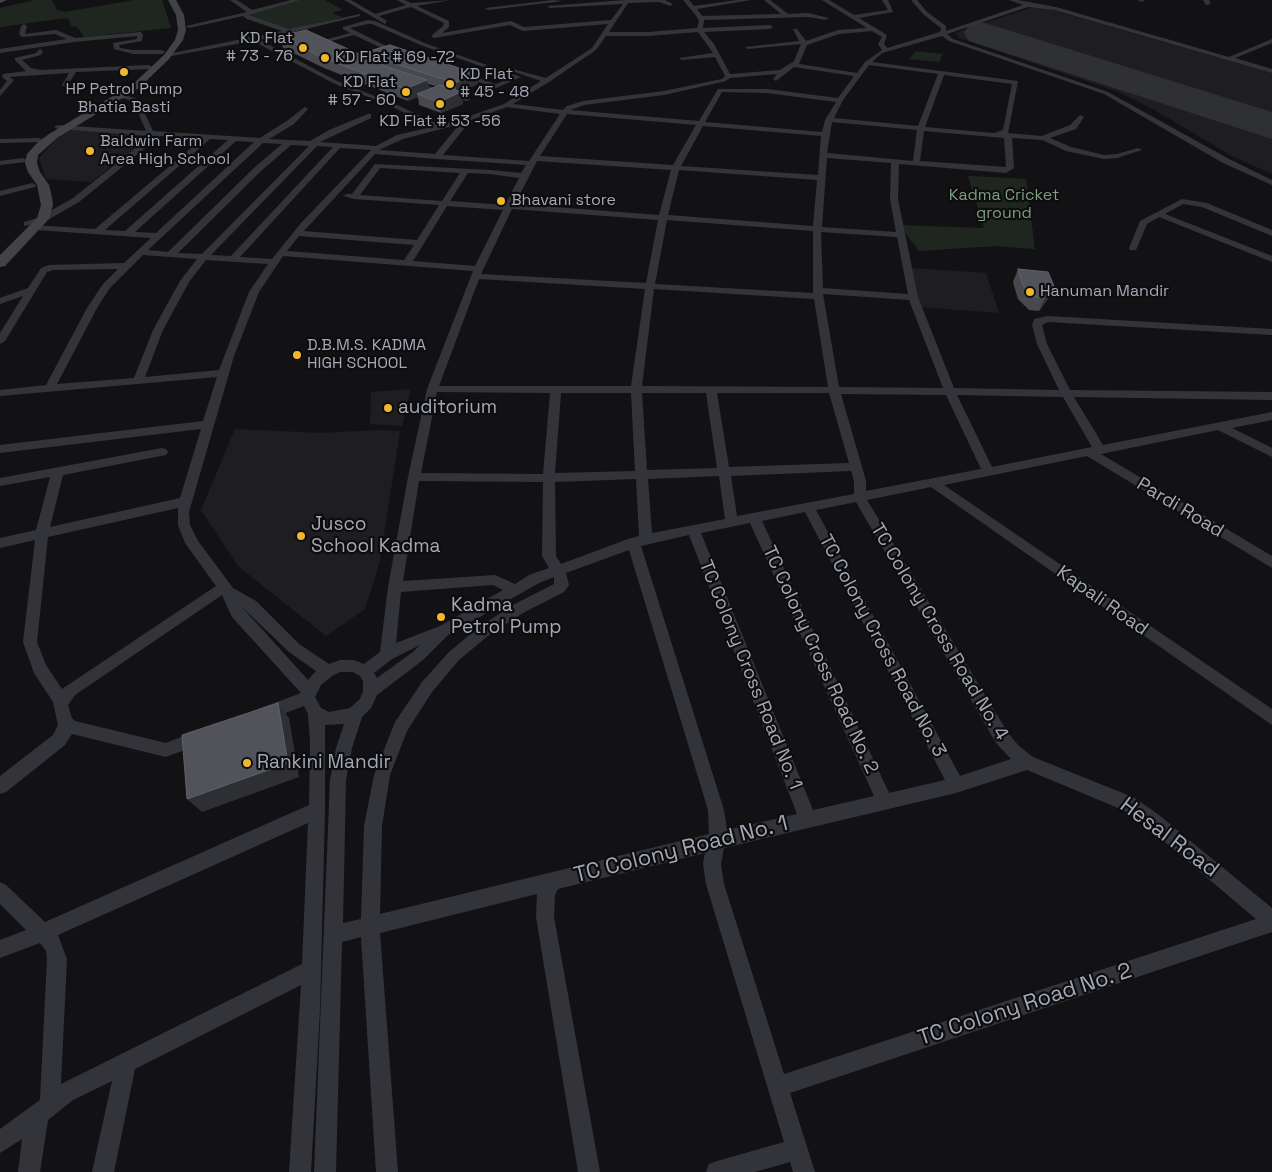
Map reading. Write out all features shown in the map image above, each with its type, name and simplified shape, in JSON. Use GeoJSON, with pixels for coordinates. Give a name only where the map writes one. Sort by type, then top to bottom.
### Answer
{"type":"FeatureCollection","features":[{"type":"Feature","properties":{"kind":"main road"},"geometry":{"type":"LineString","coordinates":[[0,252],[36,223],[37,198],[24,170],[23,160],[28,151],[39,140],[120,96],[149,75],[164,55],[175,28],[174,14],[166,0]]}},
{"type":"Feature","properties":{"kind":"main road"},"geometry":{"type":"LineString","coordinates":[[0,263],[36,223],[47,205],[43,185],[34,172],[31,163],[33,154],[62,127],[125,88],[179,40],[182,30],[180,16],[172,0]]}},
{"type":"Feature","properties":{"kind":"street"},"geometry":{"type":"LineString","coordinates":[[233,0],[248,13],[249,18],[289,31]]}},
{"type":"Feature","properties":{"kind":"street"},"geometry":{"type":"LineString","coordinates":[[190,26],[297,0]]}},
{"type":"Feature","properties":{"kind":"street"},"geometry":{"type":"LineString","coordinates":[[347,0],[387,24],[427,40],[547,81]]}},
{"type":"Feature","properties":{"kind":"street"},"geometry":{"type":"LineString","coordinates":[[400,0],[447,22],[446,27],[427,40]]}},
{"type":"Feature","properties":{"kind":"street"},"geometry":{"type":"LineString","coordinates":[[413,6],[419,0]]}},
{"type":"Feature","properties":{"kind":"street"},"geometry":{"type":"LineString","coordinates":[[115,44],[117,49],[120,50],[164,55],[448,0]]}},
{"type":"Feature","properties":{"kind":"street"},"geometry":{"type":"LineString","coordinates":[[495,13],[484,4],[513,0]]}},
{"type":"Feature","properties":{"kind":"street"},"geometry":{"type":"LineString","coordinates":[[488,8],[578,0]]}},
{"type":"Feature","properties":{"kind":"street"},"geometry":{"type":"LineString","coordinates":[[550,6],[660,0],[670,4]]}},
{"type":"Feature","properties":{"kind":"street"},"geometry":{"type":"LineString","coordinates":[[686,0],[701,18],[700,30]]}},
{"type":"Feature","properties":{"kind":"street"},"geometry":{"type":"LineString","coordinates":[[694,8],[747,0]]}},
{"type":"Feature","properties":{"kind":"street"},"geometry":{"type":"LineString","coordinates":[[767,0],[787,16]]}},
{"type":"Feature","properties":{"kind":"street"},"geometry":{"type":"LineString","coordinates":[[825,0],[885,36],[881,44],[884,50]]}},
{"type":"Feature","properties":{"kind":"street"},"geometry":{"type":"LineString","coordinates":[[1012,0],[1028,5],[1054,8],[1272,71]]}},
{"type":"Feature","properties":{"kind":"street"},"geometry":{"type":"LineString","coordinates":[[446,630],[418,656],[372,691],[366,703],[355,712],[341,718],[327,718],[238,613],[226,589],[192,543],[184,525],[183,512],[185,502],[224,373],[254,292],[274,262],[297,233],[375,150],[385,143],[407,135],[497,110],[547,81],[594,49],[628,1]]}},
{"type":"Feature","properties":{"kind":"street"},"geometry":{"type":"LineString","coordinates":[[906,2],[915,1],[925,12],[944,27],[946,33],[955,42],[1106,93],[1226,161],[1272,183]]}},
{"type":"Feature","properties":{"kind":"street"},"geometry":{"type":"LineString","coordinates":[[701,18],[808,15],[826,18],[852,17],[890,12],[892,10],[886,2]]}},
{"type":"Feature","properties":{"kind":"street"},"geometry":{"type":"LineString","coordinates":[[886,2],[897,2]]}},
{"type":"Feature","properties":{"kind":"street"},"geometry":{"type":"LineString","coordinates":[[860,497],[860,481],[834,390],[818,294],[817,229],[820,178],[825,134],[829,120],[840,100],[867,63],[884,50],[946,33],[1028,5]]}},
{"type":"Feature","properties":{"kind":"street"},"geometry":{"type":"LineString","coordinates":[[832,10],[841,10]]}},
{"type":"Feature","properties":{"kind":"street"},"geometry":{"type":"LineString","coordinates":[[813,12],[822,11]]}},
{"type":"Feature","properties":{"kind":"street"},"geometry":{"type":"LineString","coordinates":[[611,12],[619,12]]}},
{"type":"Feature","properties":{"kind":"street"},"geometry":{"type":"LineString","coordinates":[[502,18],[520,29],[612,22]]}},
{"type":"Feature","properties":{"kind":"street"},"geometry":{"type":"LineString","coordinates":[[826,18],[824,20],[835,33]]}},
{"type":"Feature","properties":{"kind":"street"},"geometry":{"type":"LineString","coordinates":[[521,20],[531,28]]}},
{"type":"Feature","properties":{"kind":"street"},"geometry":{"type":"LineString","coordinates":[[373,22],[425,45],[518,77],[496,86],[488,84],[394,52],[345,28],[373,22]]}},
{"type":"Feature","properties":{"kind":"street"},"geometry":{"type":"LineString","coordinates":[[434,36],[509,23]]}},
{"type":"Feature","properties":{"kind":"street"},"geometry":{"type":"LineString","coordinates":[[21,44],[24,36],[22,34],[24,26]]}},
{"type":"Feature","properties":{"kind":"street"},"geometry":{"type":"LineString","coordinates":[[605,34],[648,34],[770,27]]}},
{"type":"Feature","properties":{"kind":"street"},"geometry":{"type":"LineString","coordinates":[[297,29],[329,46]]}},
{"type":"Feature","properties":{"kind":"street"},"geometry":{"type":"LineString","coordinates":[[748,46],[804,43],[835,33],[873,29]]}},
{"type":"Feature","properties":{"kind":"street"},"geometry":{"type":"LineString","coordinates":[[700,30],[712,44],[728,76]]}},
{"type":"Feature","properties":{"kind":"street"},"geometry":{"type":"LineString","coordinates":[[795,30],[804,43]]}},
{"type":"Feature","properties":{"kind":"street"},"geometry":{"type":"LineString","coordinates":[[24,36],[56,32],[74,40]]}},
{"type":"Feature","properties":{"kind":"street"},"geometry":{"type":"LineString","coordinates":[[315,39],[355,33]]}},
{"type":"Feature","properties":{"kind":"street"},"geometry":{"type":"LineString","coordinates":[[946,33],[957,39],[1115,93],[1215,150],[1272,178]]}},
{"type":"Feature","properties":{"kind":"street"},"geometry":{"type":"LineString","coordinates":[[19,62],[18,58],[39,54],[44,34]]}},
{"type":"Feature","properties":{"kind":"street"},"geometry":{"type":"LineString","coordinates":[[0,51],[74,40],[140,35],[140,40],[107,45]]}},
{"type":"Feature","properties":{"kind":"street"},"geometry":{"type":"LineString","coordinates":[[254,39],[335,82],[393,105],[439,127]]}},
{"type":"Feature","properties":{"kind":"street"},"geometry":{"type":"LineString","coordinates":[[265,40],[340,79],[408,106]]}},
{"type":"Feature","properties":{"kind":"street"},"geometry":{"type":"LineString","coordinates":[[1228,59],[1272,41]]}},
{"type":"Feature","properties":{"kind":"street"},"geometry":{"type":"LineString","coordinates":[[274,46],[283,43]]}},
{"type":"Feature","properties":{"kind":"street"},"geometry":{"type":"LineString","coordinates":[[387,655],[395,586],[432,389],[477,273],[508,207],[533,160],[565,112],[569,107],[578,104],[664,93],[724,80],[728,76],[781,72],[797,62],[804,43]]}},
{"type":"Feature","properties":{"kind":"street"},"geometry":{"type":"LineString","coordinates":[[0,47],[21,44],[41,46]]}},
{"type":"Feature","properties":{"kind":"street"},"geometry":{"type":"LineString","coordinates":[[682,58],[717,55]]}},
{"type":"Feature","properties":{"kind":"street"},"geometry":{"type":"LineString","coordinates":[[19,62],[44,58]]}},
{"type":"Feature","properties":{"kind":"street"},"geometry":{"type":"LineString","coordinates":[[19,62],[30,70],[36,71],[73,72],[149,67]]}},
{"type":"Feature","properties":{"kind":"street"},"geometry":{"type":"LineString","coordinates":[[823,155],[1006,171],[1010,168],[1004,135],[1016,82],[867,63]]}},
{"type":"Feature","properties":{"kind":"street"},"geometry":{"type":"LineString","coordinates":[[794,65],[859,74]]}},
{"type":"Feature","properties":{"kind":"street"},"geometry":{"type":"LineString","coordinates":[[0,94],[11,80],[5,77],[5,75],[36,71]]}},
{"type":"Feature","properties":{"kind":"street"},"geometry":{"type":"LineString","coordinates":[[65,85],[73,72]]}},
{"type":"Feature","properties":{"kind":"street"},"geometry":{"type":"LineString","coordinates":[[767,92],[781,72]]}},
{"type":"Feature","properties":{"kind":"street"},"geometry":{"type":"LineString","coordinates":[[916,164],[921,128],[942,72]]}},
{"type":"Feature","properties":{"kind":"street"},"geometry":{"type":"LineString","coordinates":[[404,80],[468,100]]}},
{"type":"Feature","properties":{"kind":"street"},"geometry":{"type":"LineString","coordinates":[[479,87],[488,84]]}},
{"type":"Feature","properties":{"kind":"street"},"geometry":{"type":"LineString","coordinates":[[454,97],[471,90]]}},
{"type":"Feature","properties":{"kind":"street"},"geometry":{"type":"LineString","coordinates":[[804,1172],[714,879],[712,864],[717,841],[718,820],[716,810],[640,541],[641,475],[636,389],[650,286],[663,217],[676,167],[720,90],[767,92],[840,100]]}},
{"type":"Feature","properties":{"kind":"street"},"geometry":{"type":"LineString","coordinates":[[432,96],[440,92]]}},
{"type":"Feature","properties":{"kind":"street"},"geometry":{"type":"LineString","coordinates":[[120,96],[136,100],[155,134]]}},
{"type":"Feature","properties":{"kind":"street"},"geometry":{"type":"LineString","coordinates":[[506,105],[565,112],[825,134]]}},
{"type":"Feature","properties":{"kind":"street"},"geometry":{"type":"LineString","coordinates":[[50,388],[92,308],[106,286],[125,266],[260,141],[291,122],[305,109]]}},
{"type":"Feature","properties":{"kind":"street"},"geometry":{"type":"LineString","coordinates":[[138,380],[172,301],[185,280],[204,257],[313,144],[332,132],[368,116]]}},
{"type":"Feature","properties":{"kind":"street"},"geometry":{"type":"LineString","coordinates":[[1043,138],[1073,127],[1080,117]]}},
{"type":"Feature","properties":{"kind":"street"},"geometry":{"type":"LineString","coordinates":[[829,120],[1043,138],[1068,149],[1104,157],[1117,156],[1138,150]]}},
{"type":"Feature","properties":{"kind":"street"},"geometry":{"type":"LineString","coordinates":[[437,157],[462,126],[458,122]]}},
{"type":"Feature","properties":{"kind":"street"},"geometry":{"type":"LineString","coordinates":[[62,127],[289,142],[437,157],[676,167],[820,178]]}},
{"type":"Feature","properties":{"kind":"street"},"geometry":{"type":"LineString","coordinates":[[36,223],[76,200],[155,134]]}},
{"type":"Feature","properties":{"kind":"street"},"geometry":{"type":"LineString","coordinates":[[407,135],[412,145],[409,155]]}},
{"type":"Feature","properties":{"kind":"street"},"geometry":{"type":"LineString","coordinates":[[98,231],[208,137]]}},
{"type":"Feature","properties":{"kind":"street"},"geometry":{"type":"LineString","coordinates":[[127,234],[234,139]]}},
{"type":"Feature","properties":{"kind":"street"},"geometry":{"type":"LineString","coordinates":[[0,141],[39,140]]}},
{"type":"Feature","properties":{"kind":"street"},"geometry":{"type":"LineString","coordinates":[[170,254],[258,169],[289,142]]}},
{"type":"Feature","properties":{"kind":"street"},"geometry":{"type":"LineString","coordinates":[[233,259],[338,146]]}},
{"type":"Feature","properties":{"kind":"street"},"geometry":{"type":"LineString","coordinates":[[0,163],[23,160]]}},
{"type":"Feature","properties":{"kind":"street"},"geometry":{"type":"LineString","coordinates":[[895,162],[894,199],[913,297],[950,391],[988,472]]}},
{"type":"Feature","properties":{"kind":"street"},"geometry":{"type":"LineString","coordinates":[[354,197],[378,166],[524,176]]}},
{"type":"Feature","properties":{"kind":"street"},"geometry":{"type":"LineString","coordinates":[[406,263],[465,171]]}},
{"type":"Feature","properties":{"kind":"street"},"geometry":{"type":"LineString","coordinates":[[0,194],[32,185]]}},
{"type":"Feature","properties":{"kind":"street"},"geometry":{"type":"LineString","coordinates":[[333,195],[900,235]]}},
{"type":"Feature","properties":{"kind":"street"},"geometry":{"type":"LineString","coordinates":[[1133,248],[1140,226],[1182,201],[1204,205],[1272,233]]}},
{"type":"Feature","properties":{"kind":"street"},"geometry":{"type":"LineString","coordinates":[[1158,214],[1272,259]]}},
{"type":"Feature","properties":{"kind":"street"},"geometry":{"type":"LineString","coordinates":[[36,223],[157,236]]}},
{"type":"Feature","properties":{"kind":"street"},"geometry":{"type":"LineString","coordinates":[[297,233],[420,243]]}},
{"type":"Feature","properties":{"kind":"street"},"geometry":{"type":"LineString","coordinates":[[142,251],[274,262]]}},
{"type":"Feature","properties":{"kind":"street"},"geometry":{"type":"LineString","coordinates":[[281,253],[406,263],[477,273],[650,286],[913,297]]}},
{"type":"Feature","properties":{"kind":"street"},"geometry":{"type":"LineString","coordinates":[[0,341],[42,272],[47,268],[125,266]]}},
{"type":"Feature","properties":{"kind":"street"},"geometry":{"type":"LineString","coordinates":[[0,301],[31,290]]}},
{"type":"Feature","properties":{"kind":"street"},"geometry":{"type":"LineString","coordinates":[[1095,451],[1042,344],[1037,325],[1038,321],[1042,319],[1272,332]]}},
{"type":"Feature","properties":{"kind":"street"},"geometry":{"type":"LineString","coordinates":[[0,393],[224,373]]}},
{"type":"Feature","properties":{"kind":"street"},"geometry":{"type":"LineString","coordinates":[[432,389],[834,390],[1272,396]]}},
{"type":"Feature","properties":{"kind":"street"},"geometry":{"type":"LineString","coordinates":[[387,1172],[370,926],[373,826],[382,775],[401,727],[427,687],[454,656],[484,631],[518,608],[559,588],[562,581],[549,556],[549,478],[556,389]]}},
{"type":"Feature","properties":{"kind":"street"},"geometry":{"type":"LineString","coordinates":[[711,389],[732,522]]}},
{"type":"Feature","properties":{"kind":"street"},"geometry":{"type":"LineString","coordinates":[[365,671],[387,655],[411,642],[446,630],[515,590],[556,570],[640,541],[692,529],[809,508],[1272,416]]}},
{"type":"Feature","properties":{"kind":"street"},"geometry":{"type":"LineString","coordinates":[[0,449],[208,424]]}},
{"type":"Feature","properties":{"kind":"street"},"geometry":{"type":"LineString","coordinates":[[1221,427],[1272,453]]}},
{"type":"Feature","properties":{"kind":"street","name":"Pardi Road"},"geometry":{"type":"LineString","coordinates":[[1095,451],[1272,563]]}},
{"type":"Feature","properties":{"kind":"street"},"geometry":{"type":"LineString","coordinates":[[0,482],[162,452]]}},
{"type":"Feature","properties":{"kind":"street"},"geometry":{"type":"LineString","coordinates":[[414,477],[549,478],[856,467]]}},
{"type":"Feature","properties":{"kind":"street"},"geometry":{"type":"LineString","coordinates":[[58,471],[42,534],[30,642],[39,668],[61,701]]}},
{"type":"Feature","properties":{"kind":"street","name":"Kapali Road"},"geometry":{"type":"LineString","coordinates":[[932,483],[1272,718]]}},
{"type":"Feature","properties":{"kind":"street","name":"TC Colony Cross Road No. 4"},"geometry":{"type":"LineString","coordinates":[[860,497],[861,503],[1002,738],[1013,751],[1027,762]]}},
{"type":"Feature","properties":{"kind":"street"},"geometry":{"type":"LineString","coordinates":[[0,542],[185,502]]}},
{"type":"Feature","properties":{"kind":"street","name":"TC Colony Cross Road No. 3"},"geometry":{"type":"LineString","coordinates":[[809,508],[956,785]]}},
{"type":"Feature","properties":{"kind":"street","name":"TC Colony Cross Road No. 2"},"geometry":{"type":"LineString","coordinates":[[754,518],[885,802]]}},
{"type":"Feature","properties":{"kind":"street","name":"TC Colony Cross Road No. 1"},"geometry":{"type":"LineString","coordinates":[[692,529],[808,820]]}},
{"type":"Feature","properties":{"kind":"street"},"geometry":{"type":"LineString","coordinates":[[395,586],[495,580],[515,590]]}},
{"type":"Feature","properties":{"kind":"street"},"geometry":{"type":"LineString","coordinates":[[226,589],[252,605],[294,648],[327,671]]}},
{"type":"Feature","properties":{"kind":"street"},"geometry":{"type":"LineString","coordinates":[[0,786],[59,740],[64,732],[66,723],[60,705],[70,690],[226,589]]}},
{"type":"Feature","properties":{"kind":"street"},"geometry":{"type":"LineString","coordinates":[[300,1172],[308,1067],[317,810],[318,742],[311,701],[316,680],[327,671],[340,666],[354,666],[365,671],[371,680],[372,691]]}},
{"type":"Feature","properties":{"kind":"street"},"geometry":{"type":"LineString","coordinates":[[245,720],[311,701]]}},
{"type":"Feature","properties":{"kind":"street"},"geometry":{"type":"LineString","coordinates":[[324,1172],[338,780],[344,748],[355,712]]}},
{"type":"Feature","properties":{"kind":"street"},"geometry":{"type":"LineString","coordinates":[[66,723],[71,726],[166,750],[210,733]]}},
{"type":"Feature","properties":{"kind":"street","name":"TC Colony Road No. 1"},"geometry":{"type":"LineString","coordinates":[[333,935],[717,841],[956,785],[1027,762]]}},
{"type":"Feature","properties":{"kind":"street","name":"Hesal Road"},"geometry":{"type":"LineString","coordinates":[[1027,762],[1129,804],[1153,821],[1272,921]]}},
{"type":"Feature","properties":{"kind":"street"},"geometry":{"type":"LineString","coordinates":[[0,949],[42,933],[317,810]]}},
{"type":"Feature","properties":{"kind":"street"},"geometry":{"type":"LineString","coordinates":[[552,881],[546,893],[545,917],[589,1172]]}},
{"type":"Feature","properties":{"kind":"street"},"geometry":{"type":"LineString","coordinates":[[0,891],[51,941],[56,949],[57,959],[44,1108],[34,1132],[29,1172]]}},
{"type":"Feature","properties":{"kind":"street","name":"TC Colony Road No. 2"},"geometry":{"type":"LineString","coordinates":[[777,1087],[1272,921]]}},
{"type":"Feature","properties":{"kind":"street"},"geometry":{"type":"LineString","coordinates":[[0,1142],[66,1093],[311,970]]}},
{"type":"Feature","properties":{"kind":"street"},"geometry":{"type":"LineString","coordinates":[[103,1172],[126,1062]]}},
{"type":"Feature","properties":{"kind":"street"},"geometry":{"type":"LineString","coordinates":[[717,1172],[796,1149]]}},
{"type":"Feature","properties":{"kind":"shaded area"},"geometry":{"type":"Polygon","coordinates":[[[1041,7],[1272,73],[1272,174],[1232,156],[1153,109],[1119,92],[959,38],[955,33],[1030,8],[1041,7]]]}},
{"type":"Feature","properties":{"kind":"shaded area"},"geometry":{"type":"Polygon","coordinates":[[[71,129],[151,136],[91,182],[46,179],[39,158],[55,140],[71,129]]]}},
{"type":"Feature","properties":{"kind":"shaded area"},"geometry":{"type":"Polygon","coordinates":[[[911,268],[986,273],[999,313],[919,307],[911,268]]]}},
{"type":"Feature","properties":{"kind":"shaded area","name":"auditorium"},"geometry":{"type":"Polygon","coordinates":[[[411,389],[402,426],[370,424],[371,392],[411,389]]]}},
{"type":"Feature","properties":{"kind":"shaded area","name":"Jusco School Kadma"},"geometry":{"type":"Polygon","coordinates":[[[235,429],[321,433],[377,430],[400,431],[380,561],[365,609],[326,636],[238,566],[201,510],[235,429]]]}},
{"type":"Feature","properties":{"kind":"green space"},"geometry":{"type":"Polygon","coordinates":[[[35,0],[52,0],[57,10],[65,12],[134,0],[162,0],[171,28],[84,37],[77,27],[71,26],[69,19],[66,18],[0,27],[0,8],[35,0]]]}},
{"type":"Feature","properties":{"kind":"green space"},"geometry":{"type":"Polygon","coordinates":[[[299,0],[325,0],[343,10],[333,14],[343,17],[289,30],[245,16],[255,11],[299,0]]]}},
{"type":"Feature","properties":{"kind":"green space"},"geometry":{"type":"Polygon","coordinates":[[[916,51],[943,54],[939,62],[909,59],[916,51]]]}},
{"type":"Feature","properties":{"kind":"green space","name":"Kadma Cricket ground"},"geometry":{"type":"Polygon","coordinates":[[[968,176],[1026,179],[1035,249],[995,246],[919,251],[899,225],[984,228],[968,176]]]}},
{"type":"Feature","properties":{"kind":"building"},"geometry":{"type":"Polygon","coordinates":[[[306,30],[390,68],[427,80],[405,89],[321,57],[280,36],[306,30]]]}},
{"type":"Feature","properties":{"kind":"building"},"geometry":{"type":"Polygon","coordinates":[[[390,45],[477,74],[455,83],[396,64],[369,51],[390,45]]]}},
{"type":"Feature","properties":{"kind":"building"},"geometry":{"type":"Polygon","coordinates":[[[440,85],[461,92],[439,102],[417,94],[440,85]]]}},
{"type":"Feature","properties":{"kind":"building"},"geometry":{"type":"Polygon","coordinates":[[[1018,269],[1048,272],[1054,286],[1045,298],[1035,297],[1023,286],[1018,269]]]}},
{"type":"Feature","properties":{"kind":"building","name":"Rankini Mandir"},"geometry":{"type":"Polygon","coordinates":[[[278,703],[288,763],[187,799],[182,735],[278,703]]]}},
{"type":"Feature","properties":{"kind":"runway"},"geometry":{"type":"LineString","coordinates":[[982,33],[1272,126]]}},
{"type":"Feature","properties":{"kind":"place","name":"KD Flat # 73 - 76"},"geometry":{"type":"Point","coordinates":[303,48]}},
{"type":"Feature","properties":{"kind":"place","name":"KD Flat # 69 -72"},"geometry":{"type":"Point","coordinates":[325,58]}},
{"type":"Feature","properties":{"kind":"place","name":"HP Petrol Pump Bhatia Basti"},"geometry":{"type":"Point","coordinates":[124,72]}},
{"type":"Feature","properties":{"kind":"place","name":"KD Flat # 45 - 48"},"geometry":{"type":"Point","coordinates":[450,84]}},
{"type":"Feature","properties":{"kind":"place","name":"KD Flat # 57 - 60"},"geometry":{"type":"Point","coordinates":[406,92]}},
{"type":"Feature","properties":{"kind":"place","name":"KD Flat # 53 -56"},"geometry":{"type":"Point","coordinates":[440,104]}},
{"type":"Feature","properties":{"kind":"place","name":"Baldwin Farm Area High School"},"geometry":{"type":"Point","coordinates":[90,151]}},
{"type":"Feature","properties":{"kind":"place","name":"Bhavani store"},"geometry":{"type":"Point","coordinates":[501,201]}},
{"type":"Feature","properties":{"kind":"place","name":"Hanuman Mandir"},"geometry":{"type":"Point","coordinates":[1030,292]}},
{"type":"Feature","properties":{"kind":"place","name":"D.B.M.S. KADMA HIGH SCHOOL"},"geometry":{"type":"Point","coordinates":[297,355]}},
{"type":"Feature","properties":{"kind":"place","name":"auditorium"},"geometry":{"type":"Point","coordinates":[388,408]}},
{"type":"Feature","properties":{"kind":"place","name":"Jusco School Kadma"},"geometry":{"type":"Point","coordinates":[301,536]}},
{"type":"Feature","properties":{"kind":"place","name":"Kadma Petrol Pump"},"geometry":{"type":"Point","coordinates":[441,617]}},
{"type":"Feature","properties":{"kind":"place","name":"Rankini Mandir"},"geometry":{"type":"Point","coordinates":[247,763]}}]}
